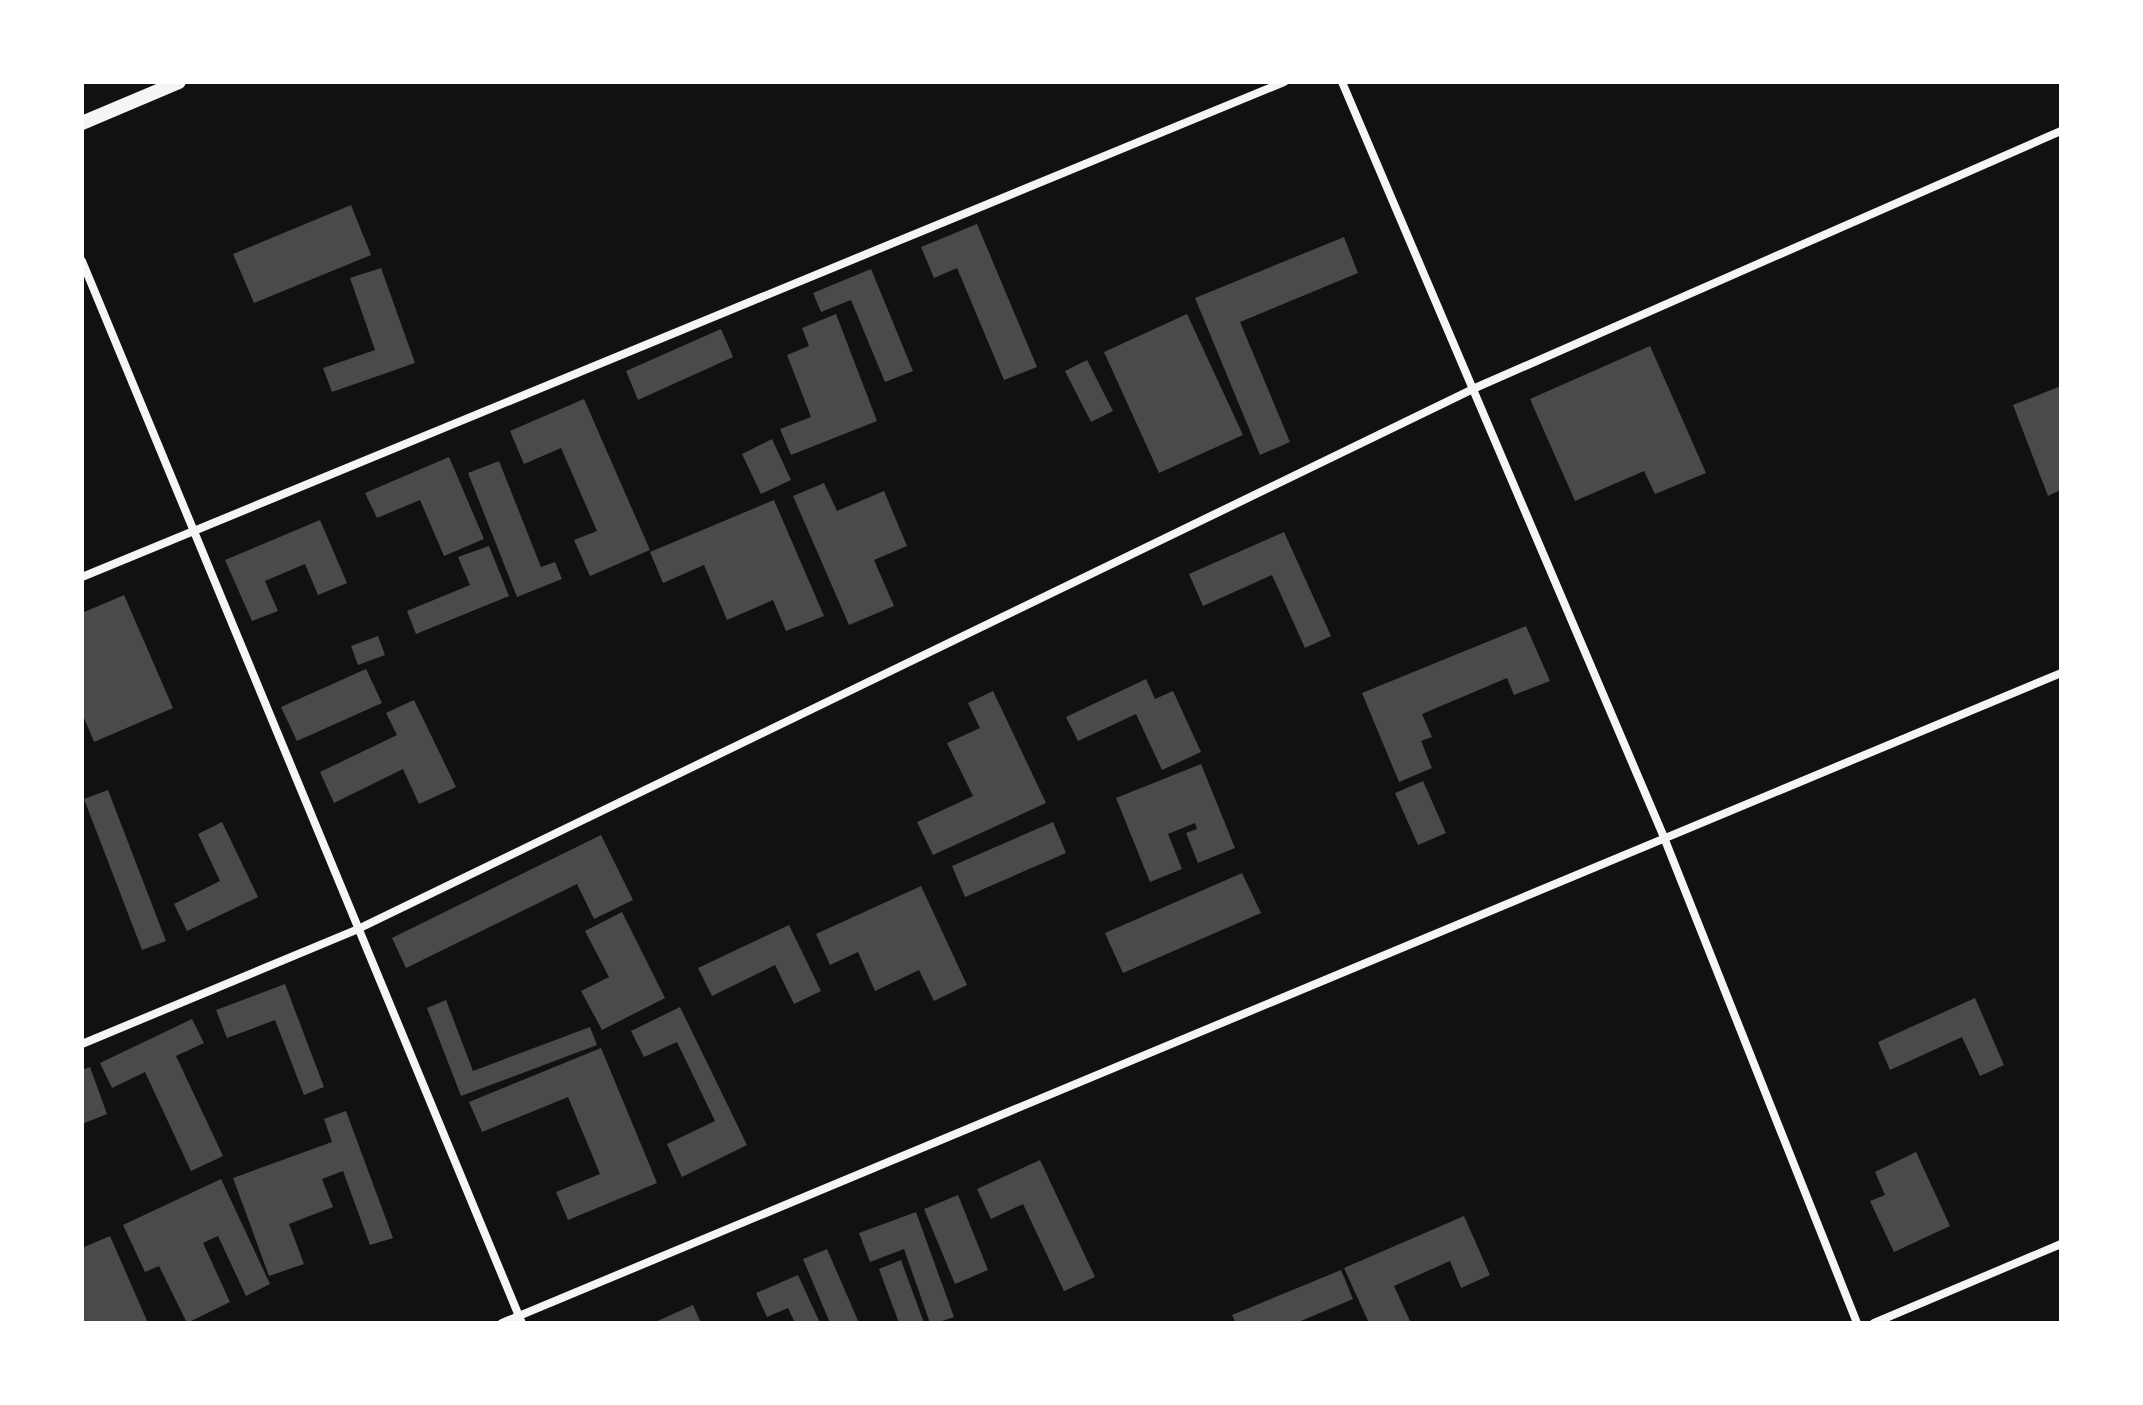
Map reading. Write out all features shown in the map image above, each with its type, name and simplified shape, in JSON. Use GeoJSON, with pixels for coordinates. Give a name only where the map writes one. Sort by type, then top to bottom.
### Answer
{"type":"FeatureCollection","features":[{"type":"Feature","properties":{"kind":"street"},"geometry":{"type":"LineString","coordinates":[[82,123],[179,82]]}},
{"type":"Feature","properties":{"kind":"street"},"geometry":{"type":"LineString","coordinates":[[82,577],[1284,82]]}},
{"type":"Feature","properties":{"kind":"street"},"geometry":{"type":"LineString","coordinates":[[1342,82],[1663,835],[1857,1323]]}},
{"type":"Feature","properties":{"kind":"street"},"geometry":{"type":"LineString","coordinates":[[82,1044],[358,929],[1475,388],[2061,131]]}},
{"type":"Feature","properties":{"kind":"street"},"geometry":{"type":"LineString","coordinates":[[82,261],[521,1319]]}},
{"type":"Feature","properties":{"kind":"street"},"geometry":{"type":"LineString","coordinates":[[502,1323],[521,1319],[1663,835],[2061,673]]}},
{"type":"Feature","properties":{"kind":"street"},"geometry":{"type":"LineString","coordinates":[[1874,1323],[2061,1244]]}},
{"type":"Feature","properties":{"kind":"building"},"geometry":{"type":"Polygon","coordinates":[[[351,205],[371,255],[254,303],[233,254],[351,205]]]}},
{"type":"Feature","properties":{"kind":"building"},"geometry":{"type":"Polygon","coordinates":[[[977,224],[1037,367],[1004,380],[957,268],[934,278],[921,247],[977,224]]]}},
{"type":"Feature","properties":{"kind":"building"},"geometry":{"type":"Polygon","coordinates":[[[1344,237],[1358,273],[1240,322],[1290,442],[1260,455],[1195,298],[1344,237]]]}},
{"type":"Feature","properties":{"kind":"building"},"geometry":{"type":"Polygon","coordinates":[[[381,268],[415,363],[332,392],[323,368],[375,350],[350,278],[381,268]]]}},
{"type":"Feature","properties":{"kind":"building"},"geometry":{"type":"Polygon","coordinates":[[[871,269],[913,371],[885,382],[851,300],[821,312],[813,293],[871,269]]]}},
{"type":"Feature","properties":{"kind":"building"},"geometry":{"type":"Polygon","coordinates":[[[836,314],[877,421],[791,455],[780,429],[811,417],[787,355],[809,346],[802,328],[836,314]]]}},
{"type":"Feature","properties":{"kind":"building"},"geometry":{"type":"Polygon","coordinates":[[[1187,314],[1243,435],[1159,473],[1104,352],[1187,314]]]}},
{"type":"Feature","properties":{"kind":"building"},"geometry":{"type":"Polygon","coordinates":[[[721,329],[733,357],[638,400],[626,371],[721,329]]]}},
{"type":"Feature","properties":{"kind":"building"},"geometry":{"type":"Polygon","coordinates":[[[1650,346],[1706,473],[1655,494],[1644,471],[1575,501],[1530,399],[1650,346]]]}},
{"type":"Feature","properties":{"kind":"building"},"geometry":{"type":"Polygon","coordinates":[[[1087,360],[1113,411],[1091,422],[1065,371],[1087,360]]]}},
{"type":"Feature","properties":{"kind":"building"},"geometry":{"type":"Polygon","coordinates":[[[2061,386],[2061,490],[2048,496],[2013,405],[2061,386]]]}},
{"type":"Feature","properties":{"kind":"building"},"geometry":{"type":"Polygon","coordinates":[[[584,399],[650,550],[590,576],[574,540],[597,531],[561,448],[524,464],[510,431],[584,399]]]}},
{"type":"Feature","properties":{"kind":"building"},"geometry":{"type":"Polygon","coordinates":[[[772,439],[791,480],[761,494],[742,454],[772,439]]]}},
{"type":"Feature","properties":{"kind":"building"},"geometry":{"type":"Polygon","coordinates":[[[449,457],[484,539],[444,556],[420,500],[377,518],[365,493],[449,457]]]}},
{"type":"Feature","properties":{"kind":"building"},"geometry":{"type":"Polygon","coordinates":[[[499,461],[541,567],[555,562],[562,579],[517,597],[468,473],[499,461]]]}},
{"type":"Feature","properties":{"kind":"building"},"geometry":{"type":"Polygon","coordinates":[[[824,483],[837,511],[884,491],[907,546],[874,560],[894,606],[849,625],[793,496],[824,483]]]}},
{"type":"Feature","properties":{"kind":"building"},"geometry":{"type":"Polygon","coordinates":[[[774,500],[824,616],[786,631],[773,600],[727,620],[704,565],[663,583],[650,552],[774,500]]]}},
{"type":"Feature","properties":{"kind":"building"},"geometry":{"type":"Polygon","coordinates":[[[320,520],[347,583],[318,595],[305,564],[265,581],[278,611],[252,621],[225,560],[320,520]]]}},
{"type":"Feature","properties":{"kind":"building"},"geometry":{"type":"Polygon","coordinates":[[[1284,532],[1331,636],[1305,648],[1272,575],[1203,606],[1189,574],[1284,532]]]}},
{"type":"Feature","properties":{"kind":"building"},"geometry":{"type":"Polygon","coordinates":[[[489,546],[509,596],[416,634],[407,611],[470,585],[458,557],[489,546]]]}},
{"type":"Feature","properties":{"kind":"building"},"geometry":{"type":"Polygon","coordinates":[[[124,595],[173,708],[94,742],[82,713],[82,613],[124,595]]]}},
{"type":"Feature","properties":{"kind":"building"},"geometry":{"type":"Polygon","coordinates":[[[1526,626],[1550,681],[1514,695],[1507,678],[1422,714],[1432,737],[1421,741],[1432,768],[1399,782],[1362,693],[1526,626]]]}},
{"type":"Feature","properties":{"kind":"building"},"geometry":{"type":"Polygon","coordinates":[[[378,636],[385,655],[358,665],[351,646],[378,636]]]}},
{"type":"Feature","properties":{"kind":"building"},"geometry":{"type":"Polygon","coordinates":[[[366,669],[382,703],[297,741],[281,707],[366,669]]]}},
{"type":"Feature","properties":{"kind":"building"},"geometry":{"type":"Polygon","coordinates":[[[1146,679],[1155,699],[1173,691],[1201,752],[1162,770],[1136,714],[1078,741],[1066,717],[1146,679]]]}},
{"type":"Feature","properties":{"kind":"building"},"geometry":{"type":"Polygon","coordinates":[[[993,691],[1046,803],[933,855],[917,822],[973,796],[947,743],[980,728],[968,703],[993,691]]]}},
{"type":"Feature","properties":{"kind":"building"},"geometry":{"type":"Polygon","coordinates":[[[414,700],[456,787],[419,804],[403,769],[334,803],[320,772],[397,735],[386,713],[414,700]]]}},
{"type":"Feature","properties":{"kind":"building"},"geometry":{"type":"Polygon","coordinates":[[[1201,764],[1235,848],[1198,863],[1186,833],[1197,829],[1195,823],[1168,834],[1182,869],[1150,882],[1116,798],[1201,764]]]}},
{"type":"Feature","properties":{"kind":"building"},"geometry":{"type":"Polygon","coordinates":[[[1423,781],[1446,833],[1418,845],[1395,793],[1423,781]]]}},
{"type":"Feature","properties":{"kind":"building"},"geometry":{"type":"Polygon","coordinates":[[[108,790],[166,941],[142,950],[84,799],[108,790]]]}},
{"type":"Feature","properties":{"kind":"building"},"geometry":{"type":"Polygon","coordinates":[[[222,822],[258,897],[187,931],[174,904],[220,881],[198,834],[222,822]]]}},
{"type":"Feature","properties":{"kind":"building"},"geometry":{"type":"Polygon","coordinates":[[[1053,822],[1066,853],[965,897],[952,866],[1053,822]]]}},
{"type":"Feature","properties":{"kind":"building"},"geometry":{"type":"Polygon","coordinates":[[[601,835],[633,900],[594,919],[577,884],[406,968],[392,938],[601,835]]]}},
{"type":"Feature","properties":{"kind":"building"},"geometry":{"type":"Polygon","coordinates":[[[1242,873],[1261,913],[1123,973],[1105,933],[1242,873]]]}},
{"type":"Feature","properties":{"kind":"building"},"geometry":{"type":"Polygon","coordinates":[[[921,886],[967,985],[934,1001],[919,970],[875,991],[858,952],[830,965],[816,934],[921,886]]]}},
{"type":"Feature","properties":{"kind":"building"},"geometry":{"type":"Polygon","coordinates":[[[622,912],[665,998],[602,1030],[581,991],[609,977],[585,931],[622,912]]]}},
{"type":"Feature","properties":{"kind":"building"},"geometry":{"type":"Polygon","coordinates":[[[789,925],[821,991],[794,1004],[775,965],[712,996],[698,968],[789,925]]]}},
{"type":"Feature","properties":{"kind":"building"},"geometry":{"type":"Polygon","coordinates":[[[285,984],[324,1087],[304,1095],[275,1020],[227,1038],[216,1010],[285,984]]]}},
{"type":"Feature","properties":{"kind":"building"},"geometry":{"type":"Polygon","coordinates":[[[1975,998],[2004,1065],[1980,1076],[1962,1037],[1890,1070],[1878,1042],[1975,998]]]}},
{"type":"Feature","properties":{"kind":"building"},"geometry":{"type":"Polygon","coordinates":[[[446,1000],[473,1071],[590,1027],[597,1045],[461,1096],[427,1008],[446,1000]]]}},
{"type":"Feature","properties":{"kind":"building"},"geometry":{"type":"Polygon","coordinates":[[[680,1007],[747,1145],[682,1177],[667,1144],[715,1121],[677,1042],[644,1057],[631,1031],[680,1007]]]}},
{"type":"Feature","properties":{"kind":"building"},"geometry":{"type":"Polygon","coordinates":[[[192,1019],[204,1043],[176,1056],[223,1156],[191,1171],[145,1072],[112,1088],[100,1063],[192,1019]]]}},
{"type":"Feature","properties":{"kind":"building"},"geometry":{"type":"Polygon","coordinates":[[[601,1048],[657,1183],[568,1220],[556,1192],[600,1174],[568,1097],[482,1132],[469,1102],[601,1048]]]}},
{"type":"Feature","properties":{"kind":"building"},"geometry":{"type":"Polygon","coordinates":[[[90,1067],[107,1114],[82,1124],[82,1070],[90,1067]]]}},
{"type":"Feature","properties":{"kind":"building"},"geometry":{"type":"Polygon","coordinates":[[[346,1111],[393,1238],[370,1245],[343,1171],[322,1179],[333,1207],[289,1224],[304,1264],[269,1276],[233,1178],[332,1142],[324,1119],[346,1111]]]}},
{"type":"Feature","properties":{"kind":"building"},"geometry":{"type":"Polygon","coordinates":[[[1916,1152],[1950,1226],[1894,1252],[1870,1201],[1885,1195],[1875,1172],[1916,1152]]]}},
{"type":"Feature","properties":{"kind":"building"},"geometry":{"type":"Polygon","coordinates":[[[1040,1160],[1095,1277],[1064,1291],[1023,1204],[991,1219],[977,1189],[1040,1160]]]}},
{"type":"Feature","properties":{"kind":"building"},"geometry":{"type":"Polygon","coordinates":[[[221,1179],[270,1284],[246,1296],[218,1236],[203,1243],[230,1302],[187,1323],[159,1266],[145,1272],[123,1225],[221,1179]]]}},
{"type":"Feature","properties":{"kind":"building"},"geometry":{"type":"Polygon","coordinates":[[[958,1195],[988,1270],[955,1284],[924,1209],[958,1195]]]}},
{"type":"Feature","properties":{"kind":"building"},"geometry":{"type":"Polygon","coordinates":[[[916,1212],[954,1317],[936,1323],[930,1323],[904,1249],[870,1262],[859,1233],[916,1212]]]}},
{"type":"Feature","properties":{"kind":"building"},"geometry":{"type":"Polygon","coordinates":[[[1464,1216],[1490,1275],[1461,1288],[1450,1261],[1394,1286],[1411,1323],[1369,1323],[1344,1268],[1464,1216]]]}},
{"type":"Feature","properties":{"kind":"building"},"geometry":{"type":"Polygon","coordinates":[[[110,1236],[148,1323],[82,1323],[82,1248],[110,1236]]]}},
{"type":"Feature","properties":{"kind":"building"},"geometry":{"type":"Polygon","coordinates":[[[827,1249],[859,1323],[830,1323],[803,1259],[827,1249]]]}},
{"type":"Feature","properties":{"kind":"building"},"geometry":{"type":"Polygon","coordinates":[[[901,1260],[924,1323],[899,1323],[879,1269],[901,1260]]]}},
{"type":"Feature","properties":{"kind":"building"},"geometry":{"type":"Polygon","coordinates":[[[1341,1270],[1353,1299],[1296,1323],[1236,1323],[1232,1315],[1341,1270]]]}},
{"type":"Feature","properties":{"kind":"building"},"geometry":{"type":"Polygon","coordinates":[[[798,1275],[820,1323],[795,1323],[788,1308],[767,1317],[756,1293],[798,1275]]]}},
{"type":"Feature","properties":{"kind":"building"},"geometry":{"type":"Polygon","coordinates":[[[693,1305],[701,1323],[653,1323],[693,1305]]]}}]}
